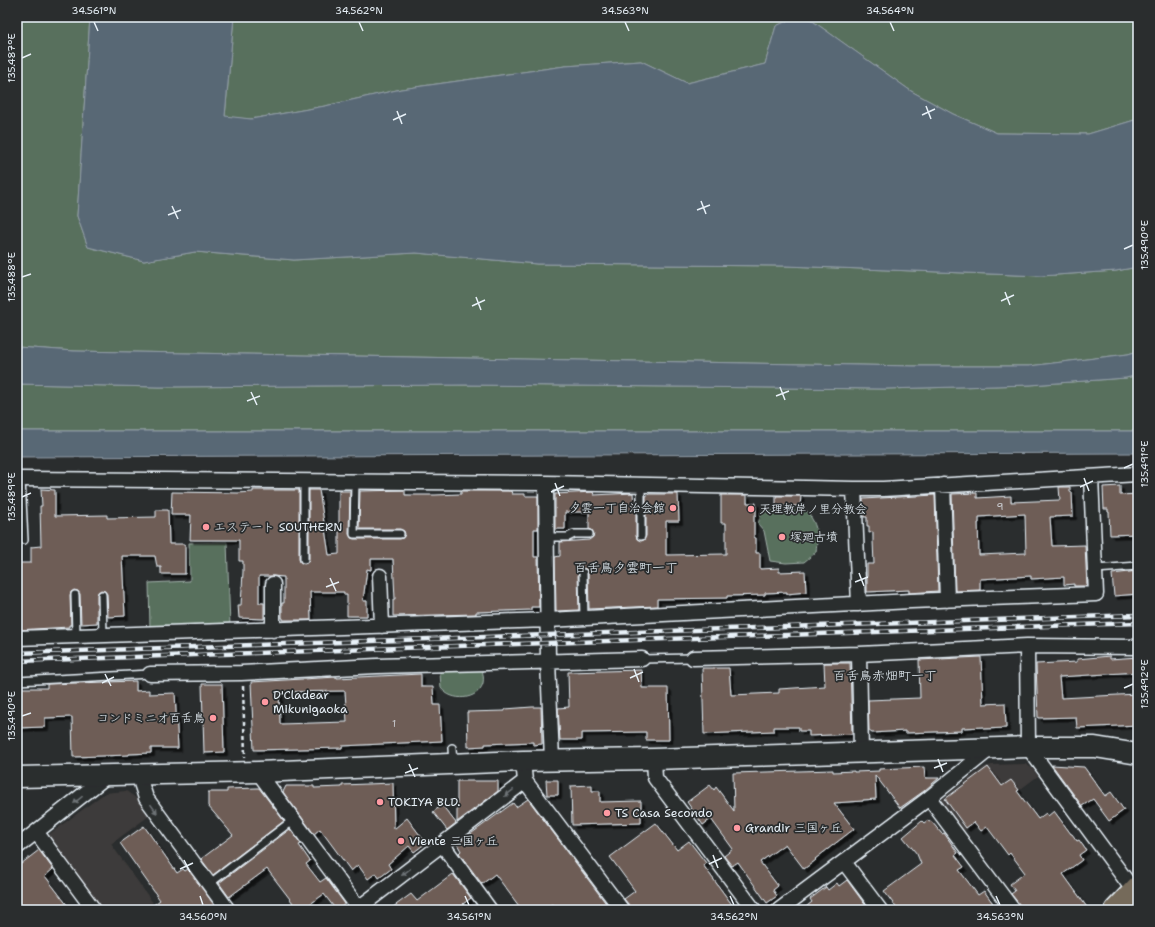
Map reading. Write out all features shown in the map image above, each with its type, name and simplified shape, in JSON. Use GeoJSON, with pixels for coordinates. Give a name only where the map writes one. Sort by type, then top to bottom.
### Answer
{"type":"FeatureCollection","features":[{"type":"Feature","properties":{"kind":"highway"},"geometry":{"type":"LineString","coordinates":[[1116,910],[1136,889]]}},
{"type":"Feature","properties":{"kind":"street"},"geometry":{"type":"LineString","coordinates":[[19,479],[546,483],[854,489],[1138,474]]}},
{"type":"Feature","properties":{"kind":"street"},"geometry":{"type":"LineString","coordinates":[[17,638],[382,626],[548,623],[584,618],[1096,594],[1091,477]]}},
{"type":"Feature","properties":{"kind":"street"},"geometry":{"type":"LineString","coordinates":[[546,483],[548,623],[546,689],[552,761]]}},
{"type":"Feature","properties":{"kind":"street"},"geometry":{"type":"LineString","coordinates":[[943,485],[947,600]]}},
{"type":"Feature","properties":{"kind":"street"},"geometry":{"type":"LineString","coordinates":[[854,489],[858,604]]}},
{"type":"Feature","properties":{"kind":"street"},"geometry":{"type":"LineString","coordinates":[[380,576],[382,626]]}},
{"type":"Feature","properties":{"kind":"street"},"geometry":{"type":"LineString","coordinates":[[272,584],[273,630]]}},
{"type":"Feature","properties":{"kind":"street"},"geometry":{"type":"LineString","coordinates":[[693,658],[859,654],[1027,646],[1138,647]]}},
{"type":"Feature","properties":{"kind":"street"},"geometry":{"type":"LineString","coordinates":[[1027,646],[1028,747],[1136,889]]}},
{"type":"Feature","properties":{"kind":"street"},"geometry":{"type":"LineString","coordinates":[[859,654],[861,752]]}},
{"type":"Feature","properties":{"kind":"street"},"geometry":{"type":"LineString","coordinates":[[150,674],[241,673],[548,657],[642,660]]}},
{"type":"Feature","properties":{"kind":"street"},"geometry":{"type":"LineString","coordinates":[[17,777],[258,772],[452,756],[523,762],[1028,747],[1095,747],[1138,754]]}},
{"type":"Feature","properties":{"kind":"street"},"geometry":{"type":"LineString","coordinates":[[779,910],[929,798],[991,748]]}},
{"type":"Feature","properties":{"kind":"street"},"geometry":{"type":"LineString","coordinates":[[654,759],[655,778],[754,910]]}},
{"type":"Feature","properties":{"kind":"street"},"geometry":{"type":"LineString","coordinates":[[523,762],[525,781],[622,910]]}},
{"type":"Feature","properties":{"kind":"street"},"geometry":{"type":"LineString","coordinates":[[258,772],[358,909],[525,781]]}},
{"type":"Feature","properties":{"kind":"street"},"geometry":{"type":"LineString","coordinates":[[138,774],[146,798],[228,910]]}},
{"type":"Feature","properties":{"kind":"street"},"geometry":{"type":"LineString","coordinates":[[17,848],[108,775]]}},
{"type":"Feature","properties":{"kind":"street"},"geometry":{"type":"LineString","coordinates":[[929,798],[1013,910]]}},
{"type":"Feature","properties":{"kind":"street"},"geometry":{"type":"LineString","coordinates":[[37,833],[94,910]]}},
{"type":"Feature","properties":{"kind":"street"},"geometry":{"type":"LineString","coordinates":[[442,844],[490,910]]}},
{"type":"Feature","properties":{"kind":"street"},"geometry":{"type":"LineString","coordinates":[[844,862],[880,910]]}},
{"type":"Feature","properties":{"kind":"lane"},"geometry":{"type":"LineString","coordinates":[[19,479],[24,540]]}},
{"type":"Feature","properties":{"kind":"lane"},"geometry":{"type":"LineString","coordinates":[[304,482],[304,559]]}},
{"type":"Feature","properties":{"kind":"lane"},"geometry":{"type":"LineString","coordinates":[[355,482],[354,534],[400,534]]}},
{"type":"Feature","properties":{"kind":"lane"},"geometry":{"type":"LineString","coordinates":[[641,485],[641,536]]}},
{"type":"Feature","properties":{"kind":"lane"},"geometry":{"type":"LineString","coordinates":[[546,537],[568,537],[574,534],[589,534]]}},
{"type":"Feature","properties":{"kind":"lane"},"geometry":{"type":"LineString","coordinates":[[1095,569],[1138,566]]}},
{"type":"Feature","properties":{"kind":"lane"},"geometry":{"type":"LineString","coordinates":[[583,573],[584,618]]}},
{"type":"Feature","properties":{"kind":"lane"},"geometry":{"type":"LineString","coordinates":[[75,595],[76,636]]}},
{"type":"Feature","properties":{"kind":"lane"},"geometry":{"type":"LineString","coordinates":[[102,595],[103,635]]}},
{"type":"Feature","properties":{"kind":"lane"},"geometry":{"type":"LineString","coordinates":[[642,660],[693,658]]}},
{"type":"Feature","properties":{"kind":"lane"},"geometry":{"type":"LineString","coordinates":[[17,681],[150,674]]}},
{"type":"Feature","properties":{"kind":"lane"},"geometry":{"type":"LineString","coordinates":[[209,884],[293,820]]}},
{"type":"Feature","properties":{"kind":"path"},"geometry":{"type":"LineString","coordinates":[[241,673],[243,688],[245,757]]}},
{"type":"Feature","properties":{"kind":"shaded area"},"geometry":{"type":"Polygon","coordinates":[[[1025,764],[1032,768],[1038,776],[963,832],[943,805],[942,799],[984,767],[992,765],[1025,764]]]}},
{"type":"Feature","properties":{"kind":"shaded area"},"geometry":{"type":"Polygon","coordinates":[[[126,791],[136,798],[149,816],[111,844],[153,903],[145,910],[102,910],[47,836],[105,793],[126,791]]]}},
{"type":"Feature","properties":{"kind":"green space"},"geometry":{"type":"Polygon","coordinates":[[[17,17],[90,17],[77,216],[88,247],[144,261],[195,252],[294,260],[416,253],[537,264],[786,266],[1041,276],[1116,271],[1138,267],[1138,351],[1128,354],[1029,366],[914,366],[74,351],[17,347],[17,17]]]}},
{"type":"Feature","properties":{"kind":"green space"},"geometry":{"type":"Polygon","coordinates":[[[234,17],[796,17],[776,26],[765,64],[687,83],[641,61],[565,66],[401,89],[325,106],[251,119],[225,117],[234,17]]]}},
{"type":"Feature","properties":{"kind":"green space"},"geometry":{"type":"Polygon","coordinates":[[[807,17],[1138,17],[1138,119],[1088,134],[997,133],[953,114],[911,91],[807,17]]]}},
{"type":"Feature","properties":{"kind":"green space"},"geometry":{"type":"Polygon","coordinates":[[[1138,375],[1138,431],[17,431],[17,384],[159,387],[465,385],[885,389],[1030,385],[1126,378],[1138,375]]]}},
{"type":"Feature","properties":{"kind":"green space"},"geometry":{"type":"Polygon","coordinates":[[[792,506],[805,509],[815,525],[817,534],[816,552],[804,562],[786,563],[770,561],[764,531],[758,524],[761,513],[776,508],[792,506]]]}},
{"type":"Feature","properties":{"kind":"green space"},"geometry":{"type":"Polygon","coordinates":[[[227,542],[230,626],[150,629],[149,583],[190,581],[189,543],[227,542]]]}},
{"type":"Feature","properties":{"kind":"green space"},"geometry":{"type":"Polygon","coordinates":[[[443,667],[482,670],[483,683],[476,693],[470,696],[464,698],[451,696],[445,693],[441,688],[440,672],[443,667]]]}},
{"type":"Feature","properties":{"kind":"water"},"geometry":{"type":"Polygon","coordinates":[[[90,17],[234,17],[225,116],[251,119],[325,106],[401,89],[565,66],[641,61],[687,83],[765,64],[776,26],[796,17],[807,17],[911,91],[953,114],[997,133],[1088,134],[1138,119],[1138,267],[1116,271],[1041,276],[786,266],[537,264],[416,253],[294,260],[195,252],[144,261],[88,247],[77,216],[90,17]]]}},
{"type":"Feature","properties":{"kind":"water"},"geometry":{"type":"Polygon","coordinates":[[[17,347],[74,351],[914,366],[1029,366],[1128,354],[1138,351],[1138,375],[1126,378],[1030,385],[885,389],[465,385],[159,387],[17,384],[17,347]]]}},
{"type":"Feature","properties":{"kind":"water"},"geometry":{"type":"Polygon","coordinates":[[[17,431],[1138,431],[1138,453],[17,457],[17,431]]]}},
{"type":"Feature","properties":{"kind":"building"},"geometry":{"type":"Polygon","coordinates":[[[1120,486],[1120,495],[1138,494],[1137,534],[1110,535],[1109,512],[1108,509],[1104,509],[1103,487],[1120,486]]]}},
{"type":"Feature","properties":{"kind":"building"},"geometry":{"type":"Polygon","coordinates":[[[1059,487],[1070,487],[1070,492],[1072,492],[1073,516],[1050,517],[1052,546],[1085,545],[1087,586],[1074,586],[1074,584],[1064,585],[1064,577],[1031,579],[1031,576],[980,579],[980,590],[955,591],[952,494],[977,493],[977,498],[1011,496],[1011,502],[1060,500],[1059,487]],[[1025,514],[979,517],[979,555],[1026,553],[1025,514]]]}},
{"type":"Feature","properties":{"kind":"building"},"geometry":{"type":"Polygon","coordinates":[[[41,489],[55,490],[55,516],[107,515],[107,518],[156,517],[156,510],[168,510],[169,544],[185,544],[185,574],[161,574],[161,567],[157,567],[155,556],[122,556],[125,616],[108,617],[107,594],[105,591],[101,590],[97,595],[97,623],[81,624],[80,594],[78,591],[74,590],[70,595],[71,625],[69,625],[69,627],[17,630],[17,563],[31,563],[31,547],[41,546],[41,489]]]}},
{"type":"Feature","properties":{"kind":"building"},"geometry":{"type":"Polygon","coordinates":[[[253,490],[299,490],[299,559],[300,562],[304,564],[307,563],[309,559],[309,490],[319,490],[329,555],[339,554],[339,491],[350,491],[349,534],[351,538],[354,539],[400,539],[403,538],[405,534],[404,531],[400,529],[359,529],[360,491],[405,490],[405,495],[435,495],[461,494],[461,491],[511,491],[512,494],[538,496],[538,529],[534,529],[534,557],[538,557],[539,607],[531,607],[531,610],[476,612],[476,614],[393,616],[393,599],[395,599],[393,559],[371,559],[371,570],[367,569],[363,601],[367,601],[367,616],[347,616],[347,595],[344,595],[344,592],[310,592],[311,620],[283,620],[282,603],[284,603],[284,577],[259,576],[259,603],[264,603],[264,619],[239,618],[238,605],[241,605],[243,561],[239,561],[239,540],[190,540],[191,515],[171,515],[172,492],[238,493],[253,492],[253,490]]]}},
{"type":"Feature","properties":{"kind":"building"},"geometry":{"type":"Polygon","coordinates":[[[593,492],[594,495],[633,493],[634,507],[636,505],[636,536],[637,539],[641,541],[644,540],[646,536],[646,496],[649,494],[678,494],[679,521],[666,521],[666,555],[726,554],[726,523],[721,523],[721,495],[747,495],[747,503],[756,503],[756,516],[754,515],[754,538],[756,538],[756,553],[760,553],[760,569],[779,568],[779,572],[805,571],[806,592],[787,594],[787,592],[765,593],[765,595],[727,596],[727,598],[657,599],[657,606],[589,609],[588,573],[586,569],[582,568],[578,573],[579,610],[556,611],[555,557],[560,556],[560,542],[589,540],[594,534],[592,530],[589,529],[589,512],[565,512],[565,529],[555,529],[555,494],[593,492]]]}},
{"type":"Feature","properties":{"kind":"building"},"geometry":{"type":"Polygon","coordinates":[[[935,495],[938,591],[909,593],[909,590],[867,592],[867,564],[874,564],[873,532],[869,533],[867,517],[864,517],[863,499],[935,495]]]}},
{"type":"Feature","properties":{"kind":"building"},"geometry":{"type":"Polygon","coordinates":[[[776,496],[801,496],[800,506],[776,506],[776,496]]]}},
{"type":"Feature","properties":{"kind":"building"},"geometry":{"type":"Polygon","coordinates":[[[1138,571],[1138,594],[1114,596],[1112,574],[1138,571]]]}},
{"type":"Feature","properties":{"kind":"building"},"geometry":{"type":"Polygon","coordinates":[[[1110,656],[1110,659],[1138,657],[1138,672],[1059,677],[1061,698],[1137,694],[1138,725],[1077,728],[1076,717],[1038,718],[1036,664],[1077,662],[1077,659],[1110,656]]]}},
{"type":"Feature","properties":{"kind":"building"},"geometry":{"type":"Polygon","coordinates":[[[981,657],[983,704],[1005,703],[1006,728],[962,728],[962,731],[905,733],[905,731],[872,733],[869,731],[868,700],[920,698],[919,660],[981,657]]]}},
{"type":"Feature","properties":{"kind":"building"},"geometry":{"type":"Polygon","coordinates":[[[824,663],[850,663],[852,734],[809,736],[809,731],[799,731],[799,727],[774,727],[774,731],[704,734],[702,668],[729,668],[731,695],[779,693],[779,689],[825,686],[824,663]]]}},
{"type":"Feature","properties":{"kind":"building"},"geometry":{"type":"Polygon","coordinates":[[[641,670],[642,688],[668,688],[669,740],[646,740],[646,732],[582,733],[582,740],[560,740],[558,708],[569,707],[568,672],[641,670]]]}},
{"type":"Feature","properties":{"kind":"building"},"geometry":{"type":"Polygon","coordinates":[[[421,674],[421,687],[433,687],[434,705],[440,705],[442,741],[342,746],[342,748],[254,750],[251,682],[421,674]],[[345,691],[279,692],[280,724],[347,722],[345,691]]]}},
{"type":"Feature","properties":{"kind":"building"},"geometry":{"type":"Polygon","coordinates":[[[136,681],[136,691],[149,690],[149,694],[175,693],[178,748],[151,748],[151,753],[129,755],[73,757],[72,717],[45,718],[45,727],[17,728],[17,688],[47,688],[47,684],[136,681]]]}},
{"type":"Feature","properties":{"kind":"building","name":"コンドミニオ百舌鳥"},"geometry":{"type":"Polygon","coordinates":[[[202,684],[222,684],[224,752],[204,753],[202,684]]]}},
{"type":"Feature","properties":{"kind":"building"},"geometry":{"type":"Polygon","coordinates":[[[541,707],[542,744],[533,745],[533,742],[485,744],[485,746],[468,747],[467,712],[505,711],[505,709],[541,707]]]}},
{"type":"Feature","properties":{"kind":"building"},"geometry":{"type":"Polygon","coordinates":[[[1052,765],[1084,767],[1105,796],[1111,792],[1124,810],[1109,821],[1093,799],[1082,806],[1052,765]]]}},
{"type":"Feature","properties":{"kind":"building"},"geometry":{"type":"Polygon","coordinates":[[[924,767],[925,778],[939,778],[900,808],[875,775],[876,799],[834,803],[854,829],[804,869],[785,844],[760,862],[778,886],[773,890],[777,896],[767,903],[738,862],[732,866],[724,856],[733,849],[711,819],[703,825],[687,802],[710,785],[714,790],[716,787],[734,811],[733,773],[833,770],[833,772],[854,772],[879,771],[879,769],[924,767]]]}},
{"type":"Feature","properties":{"kind":"building"},"geometry":{"type":"Polygon","coordinates":[[[988,767],[1002,786],[1011,780],[1019,790],[1017,791],[1038,819],[1046,813],[1048,816],[1054,811],[1077,841],[1079,840],[1086,850],[1079,855],[1082,860],[1063,874],[1089,910],[1021,910],[1020,905],[1011,894],[1015,891],[1010,884],[1025,873],[1010,853],[1008,855],[987,827],[981,831],[974,822],[966,828],[945,799],[988,767]]]}},
{"type":"Feature","properties":{"kind":"building"},"geometry":{"type":"Polygon","coordinates":[[[546,780],[558,780],[558,795],[547,795],[546,780]]]}},
{"type":"Feature","properties":{"kind":"building"},"geometry":{"type":"Polygon","coordinates":[[[457,781],[498,781],[498,791],[457,822],[457,781]]]}},
{"type":"Feature","properties":{"kind":"building"},"geometry":{"type":"Polygon","coordinates":[[[393,783],[394,829],[407,818],[426,843],[414,852],[409,846],[388,864],[391,869],[379,878],[376,873],[368,879],[358,865],[351,871],[320,829],[314,834],[283,792],[286,786],[314,786],[314,788],[342,787],[342,785],[393,783]]]}},
{"type":"Feature","properties":{"kind":"building","name":"TS Casa Secondo"},"geometry":{"type":"Polygon","coordinates":[[[592,785],[592,791],[600,791],[600,802],[641,801],[641,823],[572,825],[571,786],[592,785]]]}},
{"type":"Feature","properties":{"kind":"building"},"geometry":{"type":"Polygon","coordinates":[[[259,788],[284,821],[213,875],[201,859],[233,835],[208,806],[208,792],[227,792],[227,789],[259,788]]]}},
{"type":"Feature","properties":{"kind":"building"},"geometry":{"type":"Polygon","coordinates":[[[528,799],[611,910],[556,910],[552,904],[544,910],[522,910],[495,874],[482,884],[459,853],[461,851],[457,844],[513,803],[516,807],[528,799]]]}},
{"type":"Feature","properties":{"kind":"building"},"geometry":{"type":"Polygon","coordinates":[[[442,805],[456,823],[447,830],[433,812],[442,805]]]}},
{"type":"Feature","properties":{"kind":"building"},"geometry":{"type":"Polygon","coordinates":[[[928,820],[929,822],[931,821],[942,834],[944,833],[958,853],[955,855],[964,867],[959,870],[978,895],[984,891],[995,906],[998,904],[1002,910],[898,910],[884,891],[921,864],[917,854],[903,837],[922,821],[924,823],[928,820]]]}},
{"type":"Feature","properties":{"kind":"building"},"geometry":{"type":"Polygon","coordinates":[[[656,823],[677,850],[689,841],[706,863],[703,865],[736,910],[630,910],[629,905],[624,899],[635,891],[610,857],[656,823]]]}},
{"type":"Feature","properties":{"kind":"building"},"geometry":{"type":"Polygon","coordinates":[[[144,826],[177,873],[183,869],[185,871],[188,869],[215,906],[209,910],[147,910],[160,900],[120,843],[144,826]]]}},
{"type":"Feature","properties":{"kind":"building"},"geometry":{"type":"Polygon","coordinates":[[[290,829],[301,844],[299,845],[310,861],[306,864],[320,882],[326,878],[345,904],[337,910],[324,894],[302,910],[284,910],[293,903],[267,869],[229,897],[219,883],[290,829]]]}},
{"type":"Feature","properties":{"kind":"building"},"geometry":{"type":"Polygon","coordinates":[[[39,850],[53,869],[45,876],[71,910],[17,910],[17,867],[39,850]]]}},
{"type":"Feature","properties":{"kind":"building"},"geometry":{"type":"Polygon","coordinates":[[[453,874],[471,898],[463,904],[467,910],[389,910],[411,894],[417,901],[453,874]]]}},
{"type":"Feature","properties":{"kind":"building"},"geometry":{"type":"Polygon","coordinates":[[[847,880],[869,910],[802,910],[812,902],[810,899],[826,887],[828,890],[837,883],[839,886],[847,880]]]}},
{"type":"Feature","properties":{"kind":"railway"},"geometry":{"type":"LineString","coordinates":[[17,653],[1138,615]]}},
{"type":"Feature","properties":{"kind":"railway"},"geometry":{"type":"LineString","coordinates":[[17,661],[1138,623]]}},
{"type":"Feature","properties":{"kind":"place","name":"夕雲一丁自治会館"},"geometry":{"type":"Point","coordinates":[673,508]}},
{"type":"Feature","properties":{"kind":"place","name":"天理教岸ノ里分教会"},"geometry":{"type":"Point","coordinates":[751,509]}},
{"type":"Feature","properties":{"kind":"place","name":"エステート SOUTHERN"},"geometry":{"type":"Point","coordinates":[206,527]}},
{"type":"Feature","properties":{"kind":"place","name":"塚廻古墳"},"geometry":{"type":"Point","coordinates":[782,537]}},
{"type":"Feature","properties":{"kind":"place","name":"D'Cladear Mikunigaoka"},"geometry":{"type":"Point","coordinates":[265,702]}},
{"type":"Feature","properties":{"kind":"place","name":"コンドミニオ百舌鳥"},"geometry":{"type":"Point","coordinates":[213,718]}},
{"type":"Feature","properties":{"kind":"place","name":"TOKIYA BLD."},"geometry":{"type":"Point","coordinates":[380,802]}},
{"type":"Feature","properties":{"kind":"place","name":"TS Casa Secondo"},"geometry":{"type":"Point","coordinates":[607,813]}},
{"type":"Feature","properties":{"kind":"place","name":"Grandir 三国ヶ丘"},"geometry":{"type":"Point","coordinates":[737,828]}},
{"type":"Feature","properties":{"kind":"place","name":"Viente 三国ヶ丘"},"geometry":{"type":"Point","coordinates":[401,841]}},
{"type":"Feature","properties":{"kind":"district","name":"百舌鳥夕雲町一丁"},"geometry":{"type":"Point","coordinates":[626,567]}},
{"type":"Feature","properties":{"kind":"district","name":"百舌鳥赤畑町一丁"},"geometry":{"type":"Point","coordinates":[885,675]}}]}
